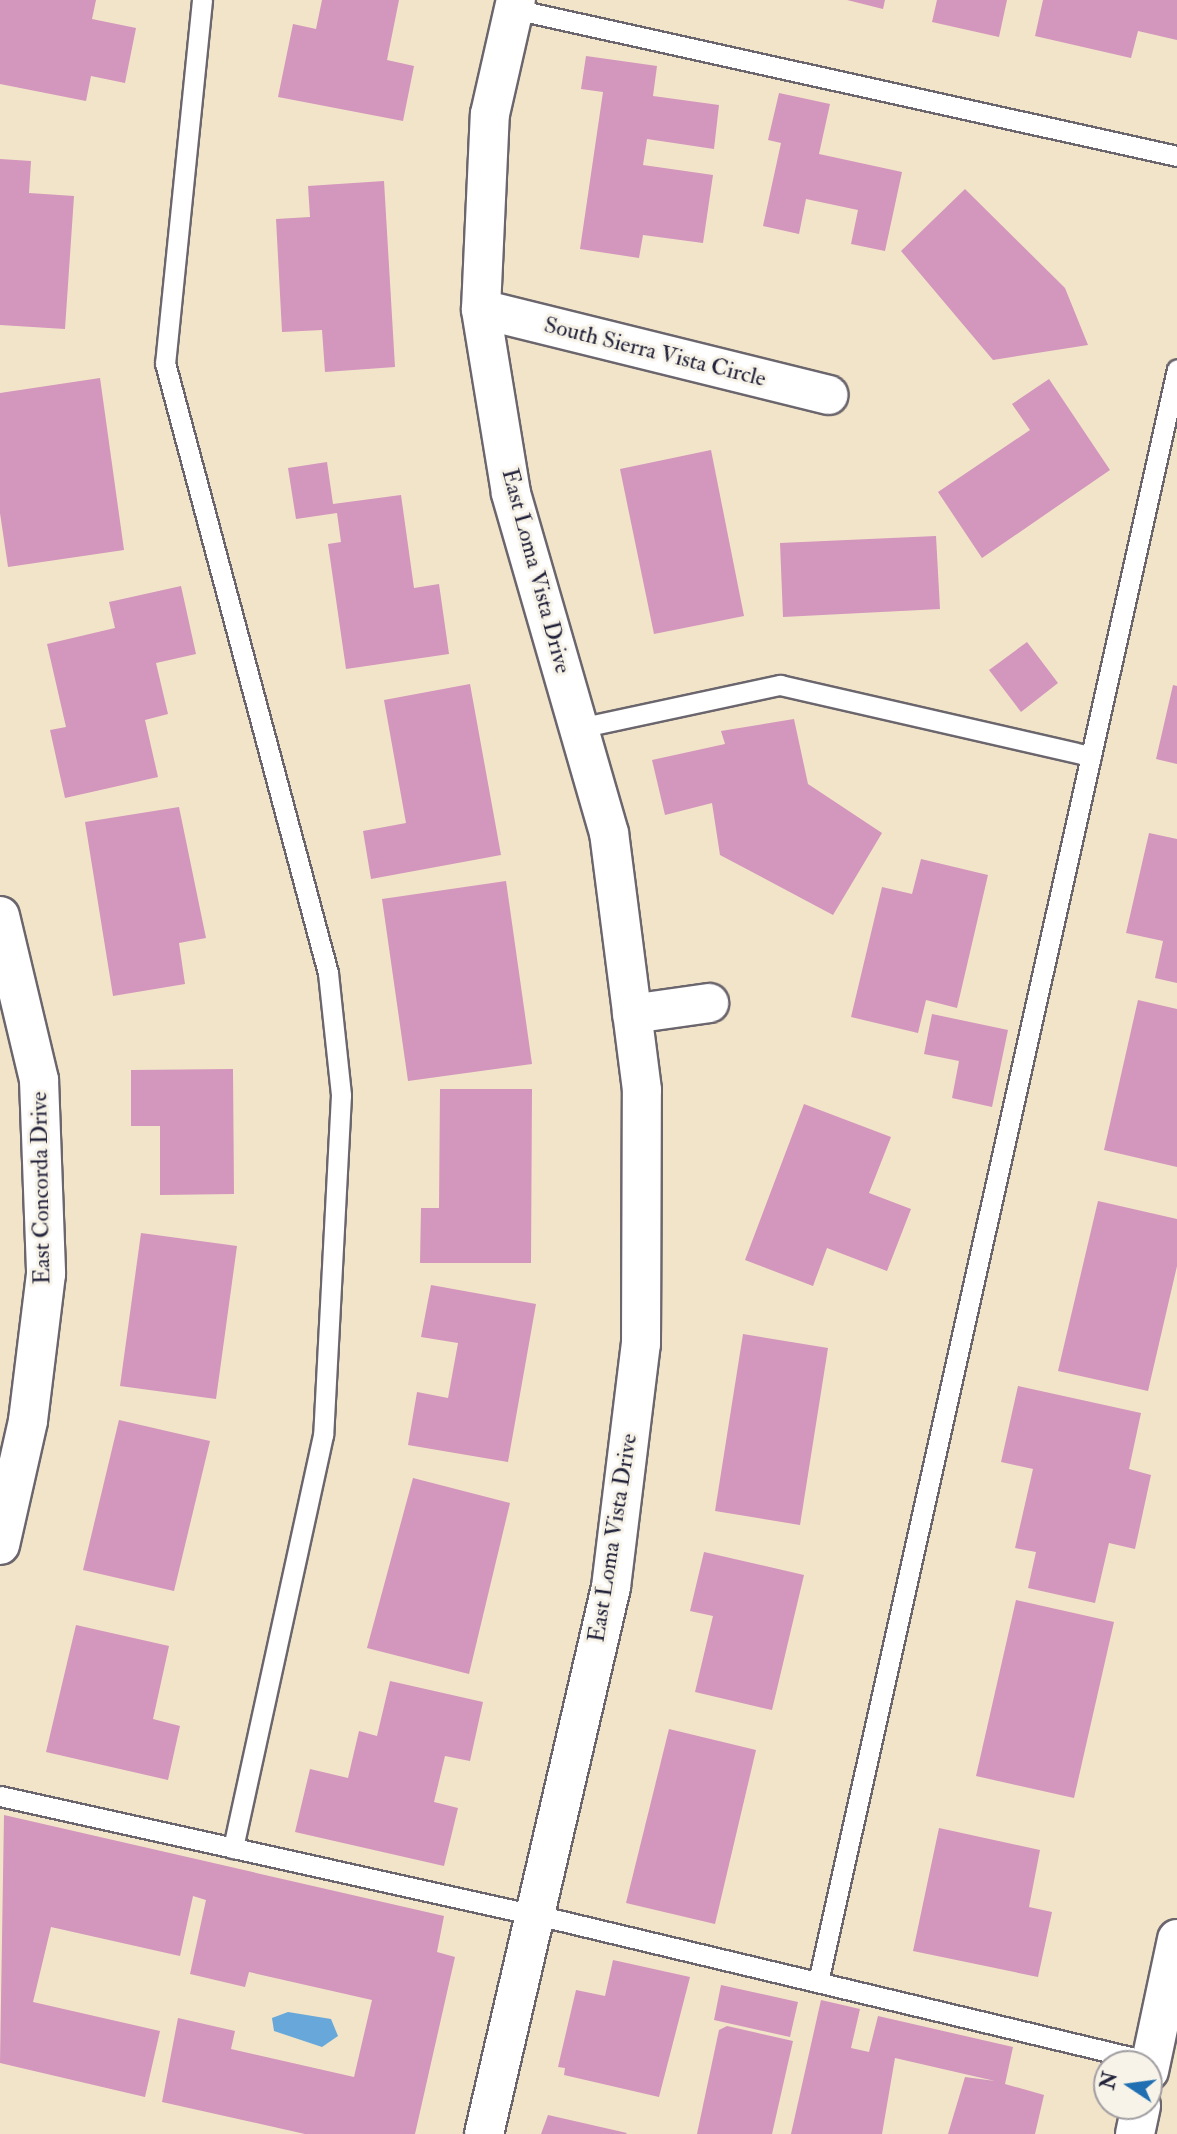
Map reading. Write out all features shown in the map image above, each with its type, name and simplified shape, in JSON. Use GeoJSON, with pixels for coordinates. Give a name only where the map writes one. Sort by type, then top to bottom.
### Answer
{"type":"FeatureCollection","features":[{"type":"Feature","properties":{"kind":"street","name":"East Loma Vista Drive"},"geometry":{"type":"LineString","coordinates":[[484,2134],[611,1587],[641,1344],[642,1090],[609,833],[511,493],[481,309],[490,114],[515,4]]}},
{"type":"Feature","properties":{"kind":"street","name":"South Sierra Vista Circle"},"geometry":{"type":"LineString","coordinates":[[481,309],[829,395]]}},
{"type":"Feature","properties":{"kind":"street","name":"East Concorda Drive"},"geometry":{"type":"LineString","coordinates":[[0,916],[39,1080],[46,1275],[28,1421],[0,1545]]}},
{"type":"Feature","properties":{"kind":"street"},"geometry":{"type":"LineString","coordinates":[[632,1014],[709,1003]]}},
{"type":"Feature","properties":{"kind":"street"},"geometry":{"type":"LineString","coordinates":[[1153,2050],[1177,1939]]}},
{"type":"Feature","properties":{"kind":"lane"},"geometry":{"type":"LineString","coordinates":[[202,0],[165,363],[328,973],[341,1095],[323,1435],[233,1848]]}},
{"type":"Feature","properties":{"kind":"lane"},"geometry":{"type":"LineString","coordinates":[[515,4],[1177,156]]}},
{"type":"Feature","properties":{"kind":"lane"},"geometry":{"type":"LineString","coordinates":[[818,1982],[1177,369]]}},
{"type":"Feature","properties":{"kind":"lane"},"geometry":{"type":"LineString","coordinates":[[579,728],[780,685],[1091,756]]}},
{"type":"Feature","properties":{"kind":"lane"},"geometry":{"type":"LineString","coordinates":[[0,1796],[535,1915],[818,1982],[1093,2052]]}},
{"type":"Feature","properties":{"kind":"water"},"geometry":{"type":"Polygon","coordinates":[[[288,2012],[331,2019],[338,2036],[322,2047],[274,2031],[272,2018],[288,2012]]]}},
{"type":"Feature","properties":{"kind":"building"},"geometry":{"type":"Polygon","coordinates":[[[0,0],[96,0],[92,19],[136,28],[125,83],[91,76],[86,101],[0,84],[0,0]]]}},
{"type":"Feature","properties":{"kind":"building"},"geometry":{"type":"Polygon","coordinates":[[[322,0],[399,0],[387,60],[414,66],[403,121],[278,97],[293,24],[316,29],[322,0]]]}},
{"type":"Feature","properties":{"kind":"building"},"geometry":{"type":"Polygon","coordinates":[[[847,0],[885,0],[883,9],[847,0]]]}},
{"type":"Feature","properties":{"kind":"building"},"geometry":{"type":"Polygon","coordinates":[[[937,0],[1007,0],[999,37],[932,22],[937,0]]]}},
{"type":"Feature","properties":{"kind":"building"},"geometry":{"type":"Polygon","coordinates":[[[1043,0],[1177,0],[1177,40],[1138,31],[1131,58],[1035,36],[1043,0]]]}},
{"type":"Feature","properties":{"kind":"building"},"geometry":{"type":"Polygon","coordinates":[[[586,56],[657,66],[653,96],[719,105],[714,149],[647,139],[643,165],[713,175],[703,243],[643,235],[639,258],[580,249],[603,92],[581,89],[586,56]]]}},
{"type":"Feature","properties":{"kind":"building"},"geometry":{"type":"Polygon","coordinates":[[[779,93],[830,104],[819,154],[902,172],[885,251],[851,244],[858,210],[806,199],[799,234],[763,226],[781,143],[768,140],[779,93]]]}},
{"type":"Feature","properties":{"kind":"building"},"geometry":{"type":"Polygon","coordinates":[[[0,159],[31,161],[29,193],[74,196],[65,329],[0,325],[0,159]]]}},
{"type":"Feature","properties":{"kind":"building"},"geometry":{"type":"Polygon","coordinates":[[[384,181],[395,367],[325,372],[322,330],[282,332],[276,219],[310,217],[308,186],[384,181]]]}},
{"type":"Feature","properties":{"kind":"building"},"geometry":{"type":"Polygon","coordinates":[[[965,189],[1065,288],[1088,345],[993,360],[901,251],[965,189]]]}},
{"type":"Feature","properties":{"kind":"building"},"geometry":{"type":"Polygon","coordinates":[[[100,378],[124,550],[8,567],[0,513],[0,393],[100,378]]]}},
{"type":"Feature","properties":{"kind":"building"},"geometry":{"type":"Polygon","coordinates":[[[1049,379],[1110,470],[982,558],[938,492],[1030,430],[1012,404],[1049,379]]]}},
{"type":"Feature","properties":{"kind":"building"},"geometry":{"type":"Polygon","coordinates":[[[711,450],[744,616],[654,634],[620,469],[711,450]]]}},
{"type":"Feature","properties":{"kind":"building"},"geometry":{"type":"Polygon","coordinates":[[[327,462],[333,504],[401,495],[414,588],[439,584],[449,654],[346,669],[328,544],[341,542],[337,513],[296,519],[288,468],[327,462]]]}},
{"type":"Feature","properties":{"kind":"building"},"geometry":{"type":"Polygon","coordinates":[[[936,536],[940,609],[783,617],[780,543],[936,536]]]}},
{"type":"Feature","properties":{"kind":"building"},"geometry":{"type":"Polygon","coordinates":[[[181,586],[196,654],[156,663],[168,714],[145,720],[158,777],[65,798],[50,730],[66,727],[47,644],[115,628],[109,602],[181,586]]]}},
{"type":"Feature","properties":{"kind":"building"},"geometry":{"type":"Polygon","coordinates":[[[1027,642],[1058,683],[1021,712],[989,670],[1027,642]]]}},
{"type":"Feature","properties":{"kind":"building"},"geometry":{"type":"Polygon","coordinates":[[[470,684],[501,855],[371,879],[363,831],[406,823],[384,700],[470,684]]]}},
{"type":"Feature","properties":{"kind":"building"},"geometry":{"type":"Polygon","coordinates":[[[1173,685],[1177,686],[1177,764],[1156,759],[1173,685]]]}},
{"type":"Feature","properties":{"kind":"building"},"geometry":{"type":"Polygon","coordinates":[[[794,719],[808,784],[882,833],[833,915],[720,855],[712,803],[665,815],[652,760],[725,744],[721,731],[794,719]]]}},
{"type":"Feature","properties":{"kind":"building"},"geometry":{"type":"Polygon","coordinates":[[[179,807],[206,938],[179,943],[185,984],[113,996],[85,822],[179,807]]]}},
{"type":"Feature","properties":{"kind":"building"},"geometry":{"type":"Polygon","coordinates":[[[1149,833],[1177,839],[1177,983],[1155,978],[1163,941],[1126,933],[1149,833]]]}},
{"type":"Feature","properties":{"kind":"building"},"geometry":{"type":"Polygon","coordinates":[[[921,859],[988,875],[957,1008],[926,1000],[918,1033],[851,1017],[882,887],[912,894],[921,859]]]}},
{"type":"Feature","properties":{"kind":"building"},"geometry":{"type":"Polygon","coordinates":[[[506,881],[532,1064],[408,1081],[382,899],[506,881]]]}},
{"type":"Feature","properties":{"kind":"building"},"geometry":{"type":"Polygon","coordinates":[[[1138,1000],[1177,1009],[1177,1167],[1104,1150],[1138,1000]]]}},
{"type":"Feature","properties":{"kind":"building"},"geometry":{"type":"Polygon","coordinates":[[[932,1014],[1008,1030],[992,1107],[952,1098],[959,1061],[924,1054],[932,1014]]]}},
{"type":"Feature","properties":{"kind":"building"},"geometry":{"type":"Polygon","coordinates":[[[233,1069],[234,1194],[160,1195],[160,1126],[131,1126],[131,1070],[233,1069]]]}},
{"type":"Feature","properties":{"kind":"building"},"geometry":{"type":"Polygon","coordinates":[[[440,1089],[532,1089],[531,1263],[420,1263],[421,1208],[439,1208],[440,1089]]]}},
{"type":"Feature","properties":{"kind":"building"},"geometry":{"type":"Polygon","coordinates":[[[804,1104],[891,1137],[869,1193],[911,1209],[887,1271],[827,1248],[813,1286],[745,1260],[804,1104]]]}},
{"type":"Feature","properties":{"kind":"building"},"geometry":{"type":"Polygon","coordinates":[[[1098,1201],[1177,1219],[1177,1266],[1148,1391],[1058,1371],[1098,1201]]]}},
{"type":"Feature","properties":{"kind":"building"},"geometry":{"type":"Polygon","coordinates":[[[141,1233],[237,1246],[216,1399],[120,1386],[141,1233]]]}},
{"type":"Feature","properties":{"kind":"building"},"geometry":{"type":"Polygon","coordinates":[[[431,1285],[536,1304],[508,1462],[408,1445],[417,1392],[448,1398],[458,1343],[421,1337],[431,1285]]]}},
{"type":"Feature","properties":{"kind":"building"},"geometry":{"type":"Polygon","coordinates":[[[743,1334],[828,1348],[800,1525],[715,1511],[743,1334]]]}},
{"type":"Feature","properties":{"kind":"building"},"geometry":{"type":"Polygon","coordinates":[[[1018,1386],[1141,1413],[1129,1469],[1151,1475],[1135,1549],[1109,1543],[1095,1603],[1028,1588],[1036,1552],[1015,1548],[1033,1469],[1001,1462],[1018,1386]]]}},
{"type":"Feature","properties":{"kind":"building"},"geometry":{"type":"Polygon","coordinates":[[[119,1420],[210,1441],[174,1591],[83,1570],[119,1420]]]}},
{"type":"Feature","properties":{"kind":"building"},"geometry":{"type":"Polygon","coordinates":[[[413,1478],[510,1503],[469,1674],[367,1648],[413,1478]]]}},
{"type":"Feature","properties":{"kind":"building"},"geometry":{"type":"Polygon","coordinates":[[[704,1552],[804,1575],[772,1710],[695,1692],[713,1616],[690,1611],[704,1552]]]}},
{"type":"Feature","properties":{"kind":"building"},"geometry":{"type":"Polygon","coordinates":[[[1016,1600],[1114,1622],[1074,1798],[976,1776],[1016,1600]]]}},
{"type":"Feature","properties":{"kind":"building"},"geometry":{"type":"Polygon","coordinates":[[[76,1625],[169,1646],[153,1719],[180,1726],[168,1780],[46,1752],[76,1625]]]}},
{"type":"Feature","properties":{"kind":"building"},"geometry":{"type":"Polygon","coordinates":[[[390,1681],[483,1702],[470,1761],[445,1756],[434,1802],[458,1808],[444,1866],[295,1832],[310,1769],[348,1778],[359,1731],[377,1736],[390,1681]]]}},
{"type":"Feature","properties":{"kind":"building"},"geometry":{"type":"Polygon","coordinates":[[[669,1729],[756,1750],[715,1924],[626,1903],[669,1729]]]}},
{"type":"Feature","properties":{"kind":"building"},"geometry":{"type":"Polygon","coordinates":[[[4,1815],[444,1916],[437,1952],[455,1957],[415,2134],[305,2134],[162,2102],[178,2018],[235,2031],[231,2049],[354,2077],[372,2000],[249,1972],[245,1987],[190,1974],[206,1900],[193,1896],[180,1956],[51,1927],[33,2002],[160,2031],[145,2097],[0,2063],[4,1815]]]}},
{"type":"Feature","properties":{"kind":"building"},"geometry":{"type":"Polygon","coordinates":[[[939,1828],[1040,1850],[1029,1907],[1052,1912],[1038,1977],[913,1951],[939,1828]]]}},
{"type":"Feature","properties":{"kind":"building"},"geometry":{"type":"Polygon","coordinates":[[[613,1960],[690,1977],[659,2097],[564,2075],[565,2068],[558,2067],[576,1990],[605,1996],[613,1960]]]}},
{"type":"Feature","properties":{"kind":"building"},"geometry":{"type":"Polygon","coordinates":[[[721,1985],[798,2002],[790,2037],[714,2020],[721,1985]]]}},
{"type":"Feature","properties":{"kind":"building"},"geometry":{"type":"Polygon","coordinates":[[[821,2000],[860,2009],[851,2048],[869,2052],[878,2016],[1013,2047],[1005,2084],[1044,2095],[1035,2134],[948,2134],[965,2077],[995,2081],[895,2058],[882,2134],[791,2134],[821,2000]]]}},
{"type":"Feature","properties":{"kind":"building"},"geometry":{"type":"Polygon","coordinates":[[[727,2026],[793,2041],[772,2134],[697,2134],[719,2030],[727,2026]]]}},
{"type":"Feature","properties":{"kind":"building"},"geometry":{"type":"Polygon","coordinates":[[[548,2115],[627,2133],[541,2134],[548,2115]]]}}]}
